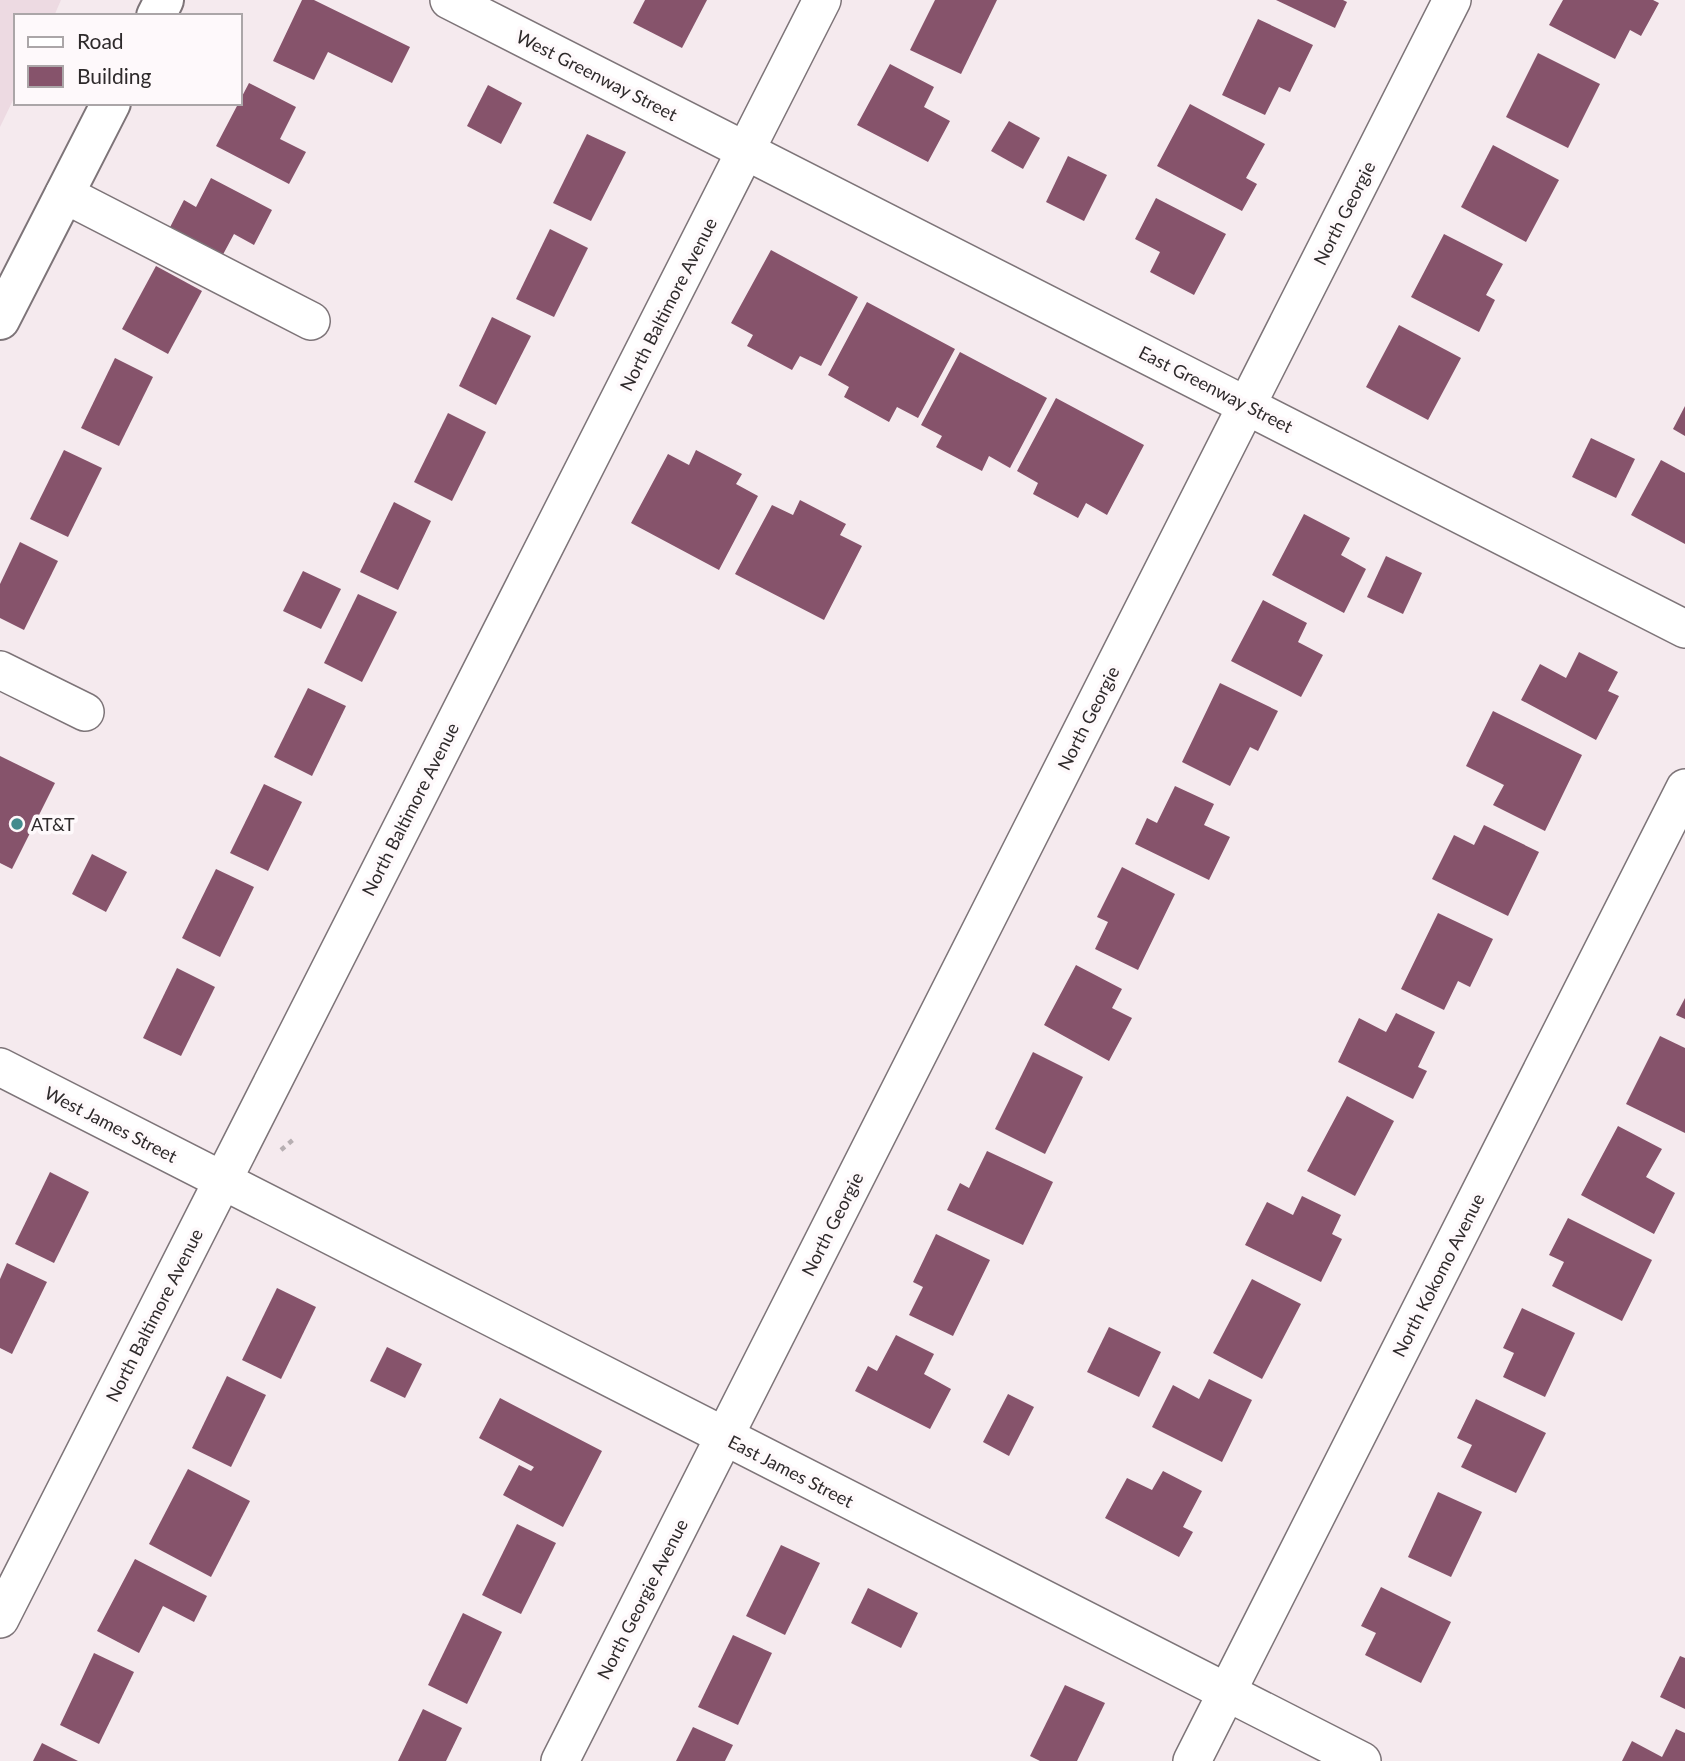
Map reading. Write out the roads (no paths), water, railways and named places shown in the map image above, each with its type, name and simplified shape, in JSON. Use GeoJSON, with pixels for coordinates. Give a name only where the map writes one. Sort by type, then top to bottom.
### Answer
{"type":"FeatureCollection","features":[{"type":"Feature","properties":{"kind":"main road"},"geometry":{"type":"LineString","coordinates":[[0,320],[110,105]]}},
{"type":"Feature","properties":{"kind":"street","name":"West Greenway Street"},"geometry":{"type":"LineString","coordinates":[[449,0],[746,150]]}},
{"type":"Feature","properties":{"kind":"street","name":"North Baltimore Avenue"},"geometry":{"type":"LineString","coordinates":[[0,1619],[822,0]]}},
{"type":"Feature","properties":{"kind":"street","name":"North Georgie"},"geometry":{"type":"LineString","coordinates":[[724,1437],[1452,0]]}},
{"type":"Feature","properties":{"kind":"street","name":"East Greenway Street"},"geometry":{"type":"LineString","coordinates":[[746,150],[1685,629]]}},
{"type":"Feature","properties":{"kind":"street"},"geometry":{"type":"LineString","coordinates":[[64,194],[311,321]]}},
{"type":"Feature","properties":{"kind":"street"},"geometry":{"type":"LineString","coordinates":[[0,670],[85,712]]}},
{"type":"Feature","properties":{"kind":"street","name":"North Kokomo Avenue"},"geometry":{"type":"LineString","coordinates":[[1192,1761],[1685,788]]}},
{"type":"Feature","properties":{"kind":"street","name":"West James Street"},"geometry":{"type":"LineString","coordinates":[[0,1067],[221,1180]]}},
{"type":"Feature","properties":{"kind":"street","name":"East James Street"},"geometry":{"type":"LineString","coordinates":[[221,1180],[1362,1761]]}},
{"type":"Feature","properties":{"kind":"street","name":"North Georgie Avenue"},"geometry":{"type":"LineString","coordinates":[[560,1761],[724,1437]]}},
{"type":"Feature","properties":{"kind":"place","name":"AT&T"},"geometry":{"type":"Point","coordinates":[17,824]}}]}
